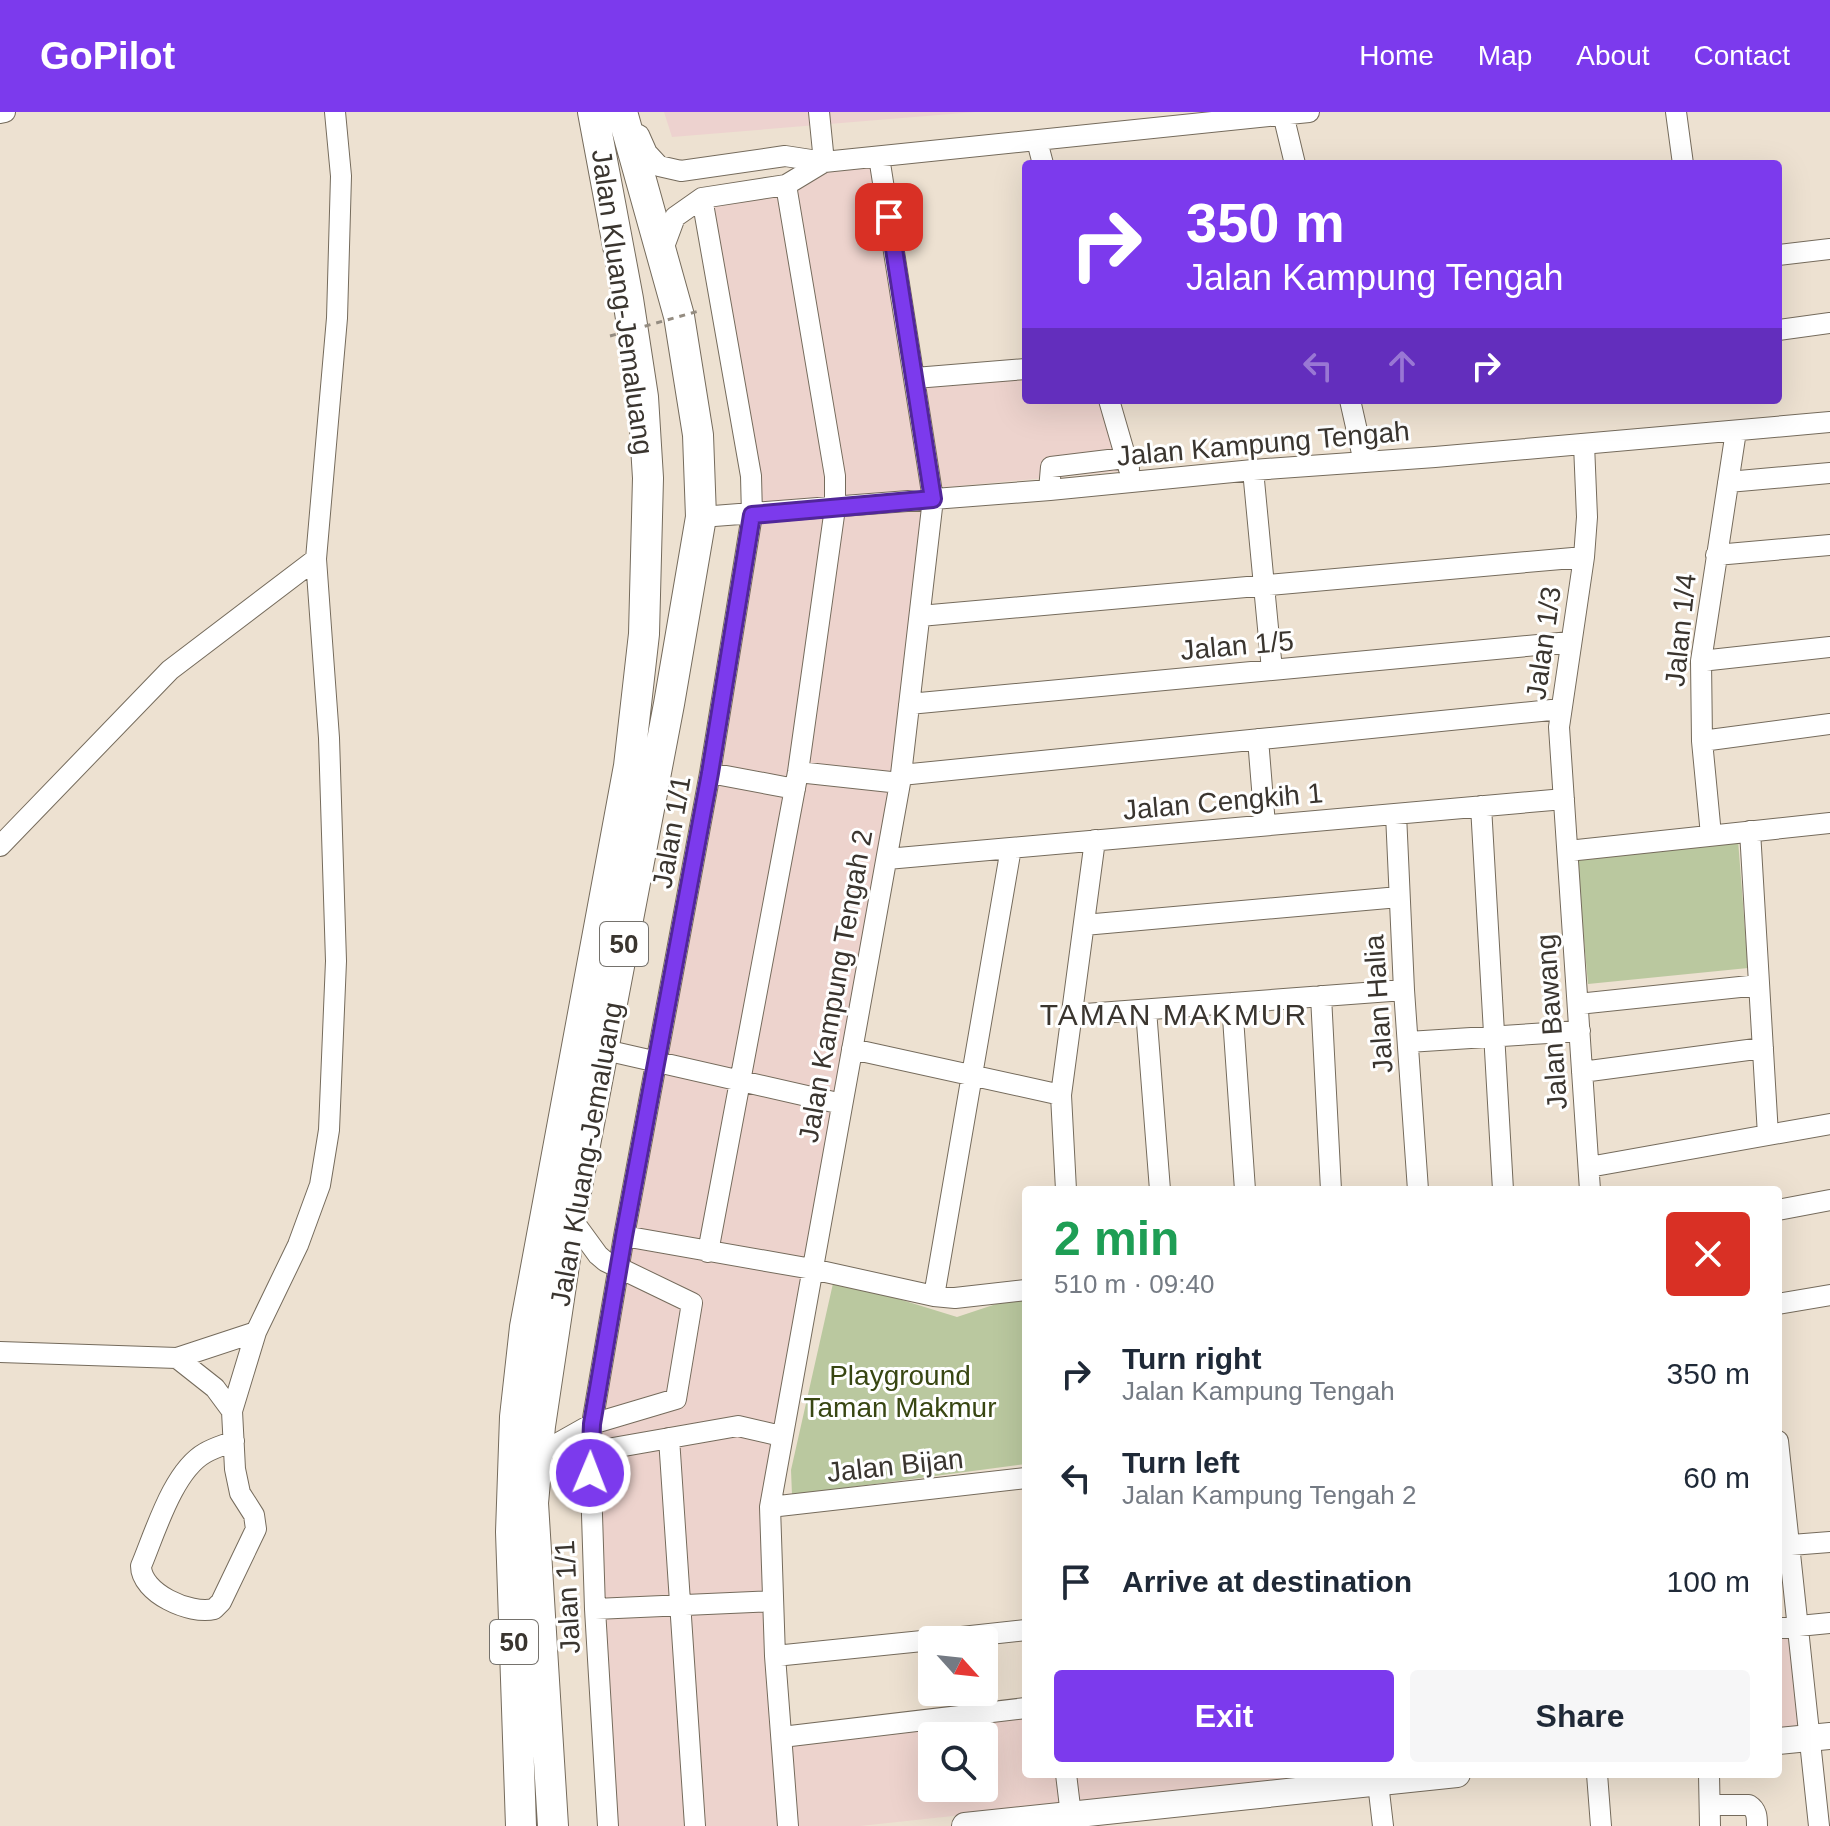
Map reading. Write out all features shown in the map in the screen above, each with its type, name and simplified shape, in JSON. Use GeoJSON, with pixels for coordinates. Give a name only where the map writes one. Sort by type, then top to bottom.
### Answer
{"type":"FeatureCollection","features":[{"type":"Feature","properties":{"kind":"highway","name":"Jalan Kluang-Jemaluang"},"geometry":{"type":"LineString","coordinates":[[521,1826],[511,1532],[515,1417],[525,1327],[629,766],[644,634],[648,478],[643,397],[593,112]]}},
{"type":"Feature","properties":{"kind":"highway","name":"Jalan Kluang-Jemaluang"},"geometry":{"type":"LineString","coordinates":[[553,1826],[533,1503],[537,1455],[571,1218],[605,1050],[701,517],[698,435],[679,316],[622,112]]}},
{"type":"Feature","properties":{"kind":"highway"},"geometry":{"type":"LineString","coordinates":[[548,1751],[574,1826]]}},
{"type":"Feature","properties":{"kind":"highway"},"geometry":{"type":"LineString","coordinates":[[497,1826],[517,1752]]}},
{"type":"Feature","properties":{"kind":"main road"},"geometry":{"type":"LineString","coordinates":[[1782,1741],[1820,1737]]}},
{"type":"Feature","properties":{"kind":"main road"},"geometry":{"type":"LineString","coordinates":[[965,1826],[1071,1815],[1299,1783],[1378,1783],[1422,1778]]}},
{"type":"Feature","properties":{"kind":"street"},"geometry":{"type":"LineString","coordinates":[[234,1441],[205,1453],[180,1477],[141,1566],[141,1574],[153,1592],[196,1610],[214,1609],[221,1602],[256,1529],[254,1515],[240,1493],[235,1469],[234,1441],[232,1411],[256,1332],[298,1245],[320,1185],[329,1130],[336,961],[329,738],[316,559],[337,318],[341,176],[335,112]]}},
{"type":"Feature","properties":{"kind":"street"},"geometry":{"type":"LineString","coordinates":[[629,112],[647,153],[659,166],[681,171],[785,156],[824,162],[1037,141],[1217,117],[1309,112]]}},
{"type":"Feature","properties":{"kind":"street"},"geometry":{"type":"LineString","coordinates":[[819,112],[824,162]]}},
{"type":"Feature","properties":{"kind":"street"},"geometry":{"type":"LineString","coordinates":[[1676,112],[1682,160]]}},
{"type":"Feature","properties":{"kind":"street"},"geometry":{"type":"LineString","coordinates":[[1283,114],[1294,160]]}},
{"type":"Feature","properties":{"kind":"street"},"geometry":{"type":"LineString","coordinates":[[1037,141],[1042,160]]}},
{"type":"Feature","properties":{"kind":"street","name":"Jalan Kampung Tengah 2"},"geometry":{"type":"LineString","coordinates":[[788,1826],[775,1656],[770,1507],[901,779],[933,499],[879,157]]}},
{"type":"Feature","properties":{"kind":"street"},"geometry":{"type":"LineString","coordinates":[[662,252],[675,217],[702,198],[786,185],[824,162]]}},
{"type":"Feature","properties":{"kind":"street"},"geometry":{"type":"LineString","coordinates":[[708,1252],[796,781],[835,508],[835,476],[786,185]]}},
{"type":"Feature","properties":{"kind":"street","name":"Jalan 1/1"},"geometry":{"type":"LineString","coordinates":[[608,1826],[595,1609],[590,1452],[592,1424],[710,773],[752,515],[751,476],[702,198]]}},
{"type":"Feature","properties":{"kind":"street"},"geometry":{"type":"LineString","coordinates":[[1782,255],[1830,249]]}},
{"type":"Feature","properties":{"kind":"street"},"geometry":{"type":"LineString","coordinates":[[1782,329],[1830,323]]}},
{"type":"Feature","properties":{"kind":"street"},"geometry":{"type":"LineString","coordinates":[[915,378],[1022,369]]}},
{"type":"Feature","properties":{"kind":"street"},"geometry":{"type":"LineString","coordinates":[[1110,404],[1132,482]]}},
{"type":"Feature","properties":{"kind":"street"},"geometry":{"type":"LineString","coordinates":[[1351,404],[1364,462]]}},
{"type":"Feature","properties":{"kind":"street","name":"Jalan Kampung Tengah"},"geometry":{"type":"LineString","coordinates":[[701,517],[1830,422]]}},
{"type":"Feature","properties":{"kind":"street","name":"Jalan 1/4"},"geometry":{"type":"LineString","coordinates":[[1711,835],[1702,741],[1701,661],[1736,431]]}},
{"type":"Feature","properties":{"kind":"street","name":"Jalan 1/3"},"geometry":{"type":"LineString","coordinates":[[1568,851],[1559,727],[1584,557],[1587,517],[1584,444]]}},
{"type":"Feature","properties":{"kind":"street"},"geometry":{"type":"LineString","coordinates":[[1049,490],[1051,467],[1125,458]]}},
{"type":"Feature","properties":{"kind":"street"},"geometry":{"type":"LineString","coordinates":[[1253,470],[1272,670]]}},
{"type":"Feature","properties":{"kind":"street"},"geometry":{"type":"LineString","coordinates":[[1728,482],[1830,473]]}},
{"type":"Feature","properties":{"kind":"street"},"geometry":{"type":"LineString","coordinates":[[1716,555],[1830,545]]}},
{"type":"Feature","properties":{"kind":"street"},"geometry":{"type":"LineString","coordinates":[[920,616],[1584,557]]}},
{"type":"Feature","properties":{"kind":"street"},"geometry":{"type":"LineString","coordinates":[[0,846],[170,670],[316,559]]}},
{"type":"Feature","properties":{"kind":"street","name":"Jalan 1/5"},"geometry":{"type":"LineString","coordinates":[[909,704],[1570,642]]}},
{"type":"Feature","properties":{"kind":"street"},"geometry":{"type":"LineString","coordinates":[[1701,661],[1830,647]]}},
{"type":"Feature","properties":{"kind":"street"},"geometry":{"type":"LineString","coordinates":[[710,773],[796,781],[901,779],[1561,709]]}},
{"type":"Feature","properties":{"kind":"street"},"geometry":{"type":"LineString","coordinates":[[1702,741],[1830,724]]}},
{"type":"Feature","properties":{"kind":"street"},"geometry":{"type":"LineString","coordinates":[[1258,739],[1265,825]]}},
{"type":"Feature","properties":{"kind":"street","name":"Jalan Cengkih 1"},"geometry":{"type":"LineString","coordinates":[[887,859],[1564,799]]}},
{"type":"Feature","properties":{"kind":"street"},"geometry":{"type":"LineString","coordinates":[[1481,806],[1503,1186]]}},
{"type":"Feature","properties":{"kind":"street","name":"Jalan Halia"},"geometry":{"type":"LineString","coordinates":[[1396,814],[1418,1186]]}},
{"type":"Feature","properties":{"kind":"street"},"geometry":{"type":"LineString","coordinates":[[1568,851],[1830,823]]}},
{"type":"Feature","properties":{"kind":"street"},"geometry":{"type":"LineString","coordinates":[[1750,831],[1768,1135]]}},
{"type":"Feature","properties":{"kind":"street"},"geometry":{"type":"LineString","coordinates":[[1066,1186],[1061,1095],[1095,840]]}},
{"type":"Feature","properties":{"kind":"street"},"geometry":{"type":"LineString","coordinates":[[934,1296],[1011,848]]}},
{"type":"Feature","properties":{"kind":"street","name":"Jalan Bawang"},"geometry":{"type":"LineString","coordinates":[[1568,851],[1590,1186]]}},
{"type":"Feature","properties":{"kind":"street"},"geometry":{"type":"LineString","coordinates":[[1084,925],[1399,897]]}},
{"type":"Feature","properties":{"kind":"street"},"geometry":{"type":"LineString","coordinates":[[1578,1004],[1759,985]]}},
{"type":"Feature","properties":{"kind":"street"},"geometry":{"type":"LineString","coordinates":[[1072,1015],[1404,990]]}},
{"type":"Feature","properties":{"kind":"street"},"geometry":{"type":"LineString","coordinates":[[1321,996],[1331,1186]]}},
{"type":"Feature","properties":{"kind":"street"},"geometry":{"type":"LineString","coordinates":[[1232,1003],[1245,1186]]}},
{"type":"Feature","properties":{"kind":"street"},"geometry":{"type":"LineString","coordinates":[[1146,1010],[1160,1186]]}},
{"type":"Feature","properties":{"kind":"street"},"geometry":{"type":"LineString","coordinates":[[1408,1042],[1580,1031]]}},
{"type":"Feature","properties":{"kind":"street"},"geometry":{"type":"LineString","coordinates":[[1582,1072],[1763,1048]]}},
{"type":"Feature","properties":{"kind":"street"},"geometry":{"type":"LineString","coordinates":[[852,1049],[1061,1095]]}},
{"type":"Feature","properties":{"kind":"street"},"geometry":{"type":"LineString","coordinates":[[605,1050],[842,1104]]}},
{"type":"Feature","properties":{"kind":"street"},"geometry":{"type":"LineString","coordinates":[[1589,1167],[1830,1124]]}},
{"type":"Feature","properties":{"kind":"street"},"geometry":{"type":"LineString","coordinates":[[1782,1209],[1830,1200]]}},
{"type":"Feature","properties":{"kind":"street"},"geometry":{"type":"LineString","coordinates":[[537,1455],[592,1424],[676,1399],[692,1303],[618,1268],[598,1255],[571,1218]]}},
{"type":"Feature","properties":{"kind":"street"},"geometry":{"type":"LineString","coordinates":[[624,1236],[812,1269],[934,1296],[955,1298],[1022,1290]]}},
{"type":"Feature","properties":{"kind":"street"},"geometry":{"type":"LineString","coordinates":[[1782,1303],[1830,1295]]}},
{"type":"Feature","properties":{"kind":"street"},"geometry":{"type":"LineString","coordinates":[[0,1352],[177,1358],[256,1332]]}},
{"type":"Feature","properties":{"kind":"street"},"geometry":{"type":"LineString","coordinates":[[177,1358],[215,1388],[232,1411]]}},
{"type":"Feature","properties":{"kind":"street"},"geometry":{"type":"LineString","coordinates":[[590,1452],[738,1426],[781,1436]]}},
{"type":"Feature","properties":{"kind":"street"},"geometry":{"type":"LineString","coordinates":[[669,1438],[695,1826]]}},
{"type":"Feature","properties":{"kind":"street","name":"Jalan Bijan"},"geometry":{"type":"LineString","coordinates":[[770,1507],[1022,1478]]}},
{"type":"Feature","properties":{"kind":"street"},"geometry":{"type":"LineString","coordinates":[[1782,1525],[1788,1627],[1820,1737],[1819,1826]]}},
{"type":"Feature","properties":{"kind":"street"},"geometry":{"type":"LineString","coordinates":[[1783,1546],[1830,1542]]}},
{"type":"Feature","properties":{"kind":"street"},"geometry":{"type":"LineString","coordinates":[[595,1609],[773,1601]]}},
{"type":"Feature","properties":{"kind":"street"},"geometry":{"type":"LineString","coordinates":[[1788,1627],[1830,1623]]}},
{"type":"Feature","properties":{"kind":"street"},"geometry":{"type":"LineString","coordinates":[[998,1633],[1022,1630]]}},
{"type":"Feature","properties":{"kind":"street"},"geometry":{"type":"LineString","coordinates":[[775,1656],[918,1642]]}},
{"type":"Feature","properties":{"kind":"street"},"geometry":{"type":"LineString","coordinates":[[782,1737],[1022,1708]]}},
{"type":"Feature","properties":{"kind":"street"},"geometry":{"type":"LineString","coordinates":[[1066,1778],[1071,1815]]}},
{"type":"Feature","properties":{"kind":"street"},"geometry":{"type":"LineString","coordinates":[[1595,1826],[1601,1826],[1597,1778]]}},
{"type":"Feature","properties":{"kind":"street"},"geometry":{"type":"LineString","coordinates":[[1709,1778],[1710,1826]]}},
{"type":"Feature","properties":{"kind":"street"},"geometry":{"type":"LineString","coordinates":[[1378,1783],[1383,1826]]}},
{"type":"Feature","properties":{"kind":"street"},"geometry":{"type":"LineString","coordinates":[[1711,1805],[1749,1805],[1757,1816],[1757,1826]]}},
{"type":"Feature","properties":{"kind":"path"},"geometry":{"type":"LineString","coordinates":[[610,336],[699,311]]}},
{"type":"Feature","properties":{"kind":"shaded area"},"geometry":{"type":"Polygon","coordinates":[[[664,112],[975,112],[672,137],[664,112]]]}},
{"type":"Feature","properties":{"kind":"shaded area"},"geometry":{"type":"Polygon","coordinates":[[[887,162],[921,373],[1022,364],[1022,404],[1103,404],[1122,471],[925,489],[893,787],[771,1452],[774,1733],[1022,1705],[1022,1778],[1309,1778],[860,1826],[601,1826],[583,1467],[743,525],[745,475],[695,194],[887,162]]]}},
{"type":"Feature","properties":{"kind":"shaded area"},"geometry":{"type":"Polygon","coordinates":[[[1805,1620],[1815,1726],[1782,1730],[1782,1623],[1805,1620]]]}},
{"type":"Feature","properties":{"kind":"green space"},"geometry":{"type":"Polygon","coordinates":[[[1738,840],[1748,968],[1588,984],[1576,853],[1738,840]]]}},
{"type":"Feature","properties":{"kind":"green space","name":"Playground Taman Makmur"},"geometry":{"type":"Polygon","coordinates":[[[834,1279],[957,1317],[1022,1295],[1022,1465],[792,1495],[791,1470],[834,1279]]]}},
{"type":"Feature","properties":{"kind":"district","name":"TAMAN MAKMUR"},"geometry":{"type":"Point","coordinates":[1174,1015]}},
{"type":"Feature","properties":{"kind":"route"},"geometry":{"type":"LineString","coordinates":[[590,1473],[592,1424],[710,773],[752,515],[933,499],[889,217]]}}]}
